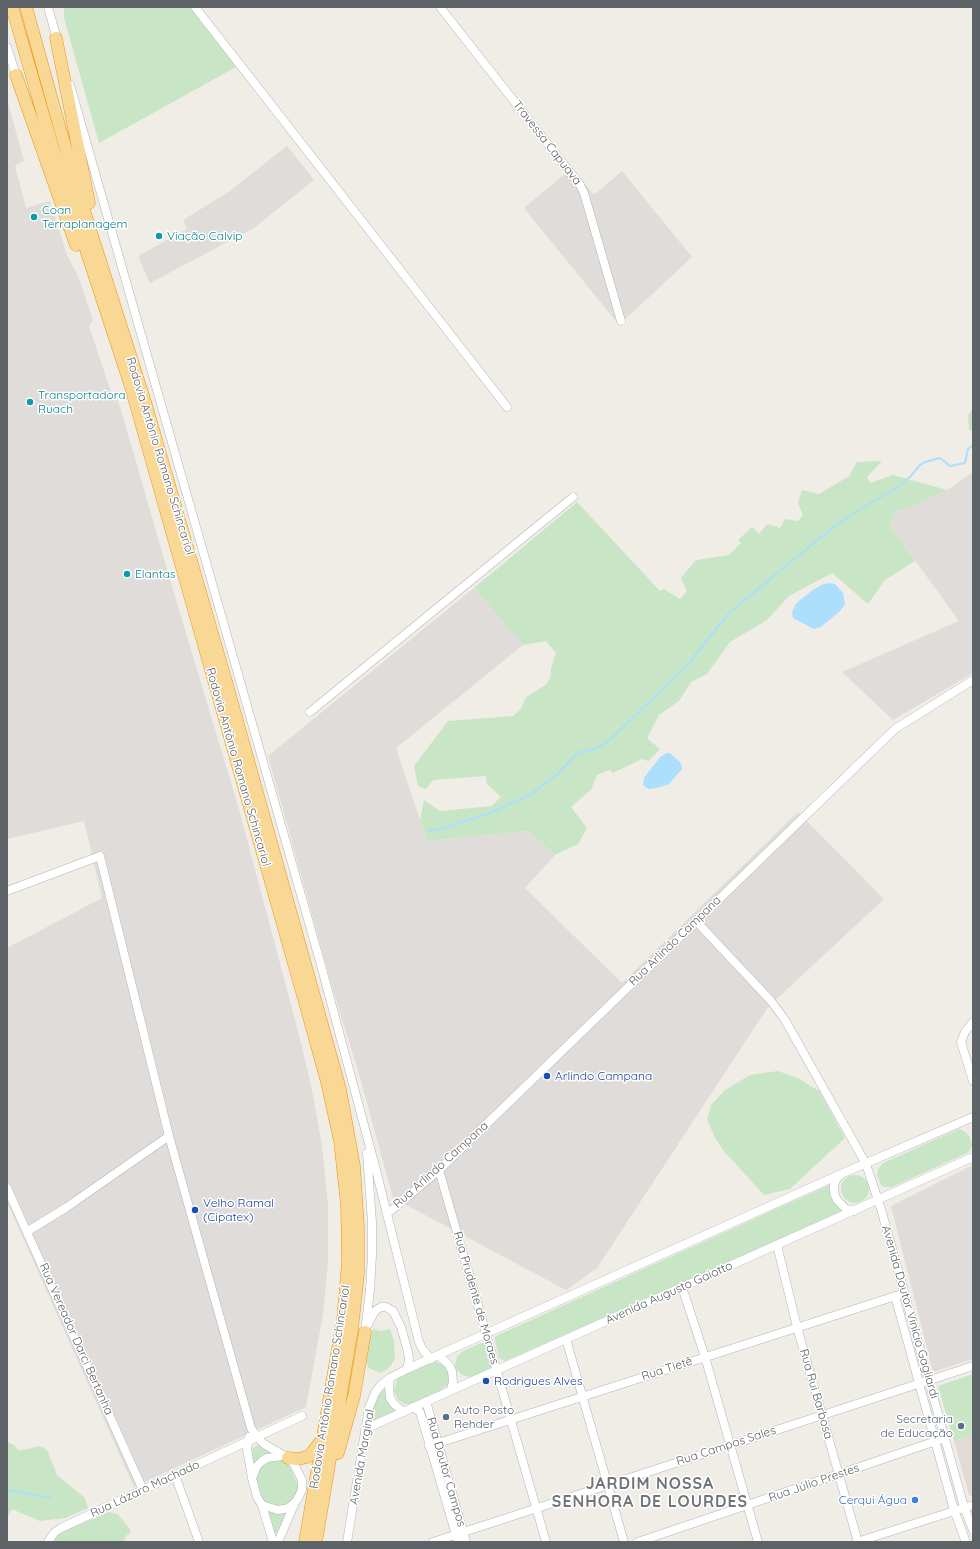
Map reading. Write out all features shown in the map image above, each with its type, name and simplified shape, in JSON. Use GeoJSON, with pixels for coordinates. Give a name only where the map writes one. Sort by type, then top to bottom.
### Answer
{"type":"FeatureCollection","features":[{"type":"Feature","properties":{"kind":"highway","name":"Rodovia Antônio Romano Schincariol"},"geometry":{"type":"LineString","coordinates":[[12,7],[51,143],[133,394],[306,1006],[327,1082],[340,1141],[347,1205],[348,1262],[343,1319],[305,1542]]}},
{"type":"Feature","properties":{"kind":"highway","name":"Rodovia Antônio Romano Schincariol"},"geometry":{"type":"LineString","coordinates":[[26,7],[75,182],[146,406],[229,692],[340,1088],[354,1166],[358,1227],[358,1274],[350,1336],[316,1542]]}},
{"type":"Feature","properties":{"kind":"highway"},"geometry":{"type":"LineString","coordinates":[[56,38],[100,257]]}},
{"type":"Feature","properties":{"kind":"highway"},"geometry":{"type":"LineString","coordinates":[[16,75],[77,248],[108,320]]}},
{"type":"Feature","properties":{"kind":"highway"},"geometry":{"type":"LineString","coordinates":[[324,1496],[347,1425],[354,1396],[365,1332]]}},
{"type":"Feature","properties":{"kind":"highway"},"geometry":{"type":"LineString","coordinates":[[285,1457],[298,1459],[306,1457],[312,1453],[322,1438]]}},
{"type":"Feature","properties":{"kind":"street"},"geometry":{"type":"LineString","coordinates":[[48,7],[104,199],[321,965],[387,1214],[419,1342],[423,1350],[448,1364],[452,1371],[453,1382],[451,1390]]}},
{"type":"Feature","properties":{"kind":"street"},"geometry":{"type":"LineString","coordinates":[[195,7],[507,407]]}},
{"type":"Feature","properties":{"kind":"street","name":"Travessa Capuava"},"geometry":{"type":"LineString","coordinates":[[440,7],[580,185],[621,321]]}},
{"type":"Feature","properties":{"kind":"street"},"geometry":{"type":"LineString","coordinates":[[7,47],[16,75]]}},
{"type":"Feature","properties":{"kind":"street"},"geometry":{"type":"LineString","coordinates":[[310,712],[573,497]]}},
{"type":"Feature","properties":{"kind":"street","name":"Rua Arlindo Campana"},"geometry":{"type":"LineString","coordinates":[[387,1214],[438,1170],[895,729],[973,680]]}},
{"type":"Feature","properties":{"kind":"street"},"geometry":{"type":"LineString","coordinates":[[7,891],[100,856],[169,1136],[251,1428],[264,1444],[285,1457],[296,1467],[302,1486],[300,1496],[294,1504],[278,1542]]}},
{"type":"Feature","properties":{"kind":"street"},"geometry":{"type":"LineString","coordinates":[[696,921],[770,1001],[785,1020],[866,1164],[878,1200]]}},
{"type":"Feature","properties":{"kind":"street"},"geometry":{"type":"LineString","coordinates":[[973,1022],[965,1032],[962,1042],[973,1081]]}},
{"type":"Feature","properties":{"kind":"street"},"geometry":{"type":"LineString","coordinates":[[404,1412],[394,1404],[390,1398],[389,1386],[390,1378],[407,1369],[435,1358],[840,1174],[973,1118]]}},
{"type":"Feature","properties":{"kind":"street"},"geometry":{"type":"LineString","coordinates":[[28,1231],[67,1207],[169,1136]]}},
{"type":"Feature","properties":{"kind":"street"},"geometry":{"type":"LineString","coordinates":[[365,1332],[372,1255],[372,1222],[366,1136]]}},
{"type":"Feature","properties":{"kind":"street","name":"Avenida Augusto Gaiotto"},"geometry":{"type":"LineString","coordinates":[[365,1429],[973,1157]]}},
{"type":"Feature","properties":{"kind":"street","name":"Rua Prudente de Moraes"},"geometry":{"type":"LineString","coordinates":[[438,1170],[546,1542]]}},
{"type":"Feature","properties":{"kind":"street"},"geometry":{"type":"LineString","coordinates":[[840,1174],[834,1186],[834,1193],[841,1205],[846,1209],[854,1211]]}},
{"type":"Feature","properties":{"kind":"street","name":"Rua Vereador Darci Bertanha"},"geometry":{"type":"LineString","coordinates":[[7,1188],[28,1231],[143,1490]]}},
{"type":"Feature","properties":{"kind":"street","name":"Avenida Doutor Vinício Gagliardi"},"geometry":{"type":"LineString","coordinates":[[878,1200],[964,1507],[973,1530]]}},
{"type":"Feature","properties":{"kind":"street","name":"Rua Rui Barbosa"},"geometry":{"type":"LineString","coordinates":[[777,1245],[797,1327],[840,1474],[858,1542]]}},
{"type":"Feature","properties":{"kind":"street"},"geometry":{"type":"LineString","coordinates":[[682,1287],[705,1357],[758,1542]]}},
{"type":"Feature","properties":{"kind":"street","name":"Rua Tietê"},"geometry":{"type":"LineString","coordinates":[[430,1446],[581,1396],[905,1293]]}},
{"type":"Feature","properties":{"kind":"street"},"geometry":{"type":"LineString","coordinates":[[895,1296],[954,1510],[966,1542]]}},
{"type":"Feature","properties":{"kind":"street"},"geometry":{"type":"LineString","coordinates":[[365,1332],[375,1311],[381,1307],[386,1307],[393,1311],[401,1327],[408,1352],[409,1360],[407,1369]]}},
{"type":"Feature","properties":{"kind":"street"},"geometry":{"type":"LineString","coordinates":[[566,1339],[581,1396],[624,1542]]}},
{"type":"Feature","properties":{"kind":"street","name":"Rua Campos Sales"},"geometry":{"type":"LineString","coordinates":[[433,1542],[459,1536],[536,1508],[973,1366]]}},
{"type":"Feature","properties":{"kind":"street","name":"Avenida Marginal"},"geometry":{"type":"LineString","coordinates":[[347,1542],[369,1408],[375,1393],[390,1378]]}},
{"type":"Feature","properties":{"kind":"street","name":"Rua Doutor Campos"},"geometry":{"type":"LineString","coordinates":[[426,1402],[438,1444],[459,1536]]}},
{"type":"Feature","properties":{"kind":"street","name":"Rua Doutor Campos"},"geometry":{"type":"LineString","coordinates":[[413,1407],[420,1412],[459,1536],[466,1542]]}},
{"type":"Feature","properties":{"kind":"street","name":"Rua Lázaro Machado"},"geometry":{"type":"LineString","coordinates":[[48,1542],[54,1533],[61,1528],[302,1416]]}},
{"type":"Feature","properties":{"kind":"street"},"geometry":{"type":"LineString","coordinates":[[251,1428],[248,1441],[249,1467],[257,1497],[262,1505],[273,1542]]}},
{"type":"Feature","properties":{"kind":"street","name":"Rua Júlio Prestes"},"geometry":{"type":"LineString","coordinates":[[638,1542],[945,1438]]}},
{"type":"Feature","properties":{"kind":"street"},"geometry":{"type":"LineString","coordinates":[[252,1478],[257,1466],[262,1461],[267,1458],[285,1457]]}},
{"type":"Feature","properties":{"kind":"street"},"geometry":{"type":"LineString","coordinates":[[175,1475],[199,1542]]}},
{"type":"Feature","properties":{"kind":"street"},"geometry":{"type":"LineString","coordinates":[[262,1505],[278,1510],[285,1510],[294,1504]]}},
{"type":"Feature","properties":{"kind":"street"},"geometry":{"type":"LineString","coordinates":[[858,1542],[973,1505]]}},
{"type":"Feature","properties":{"kind":"shaded area"},"geometry":{"type":"Polygon","coordinates":[[[7,99],[24,161],[15,166],[26,208],[50,201],[67,255],[78,276],[93,320],[89,326],[111,392],[116,396],[121,410],[239,809],[311,1085],[322,1145],[328,1206],[328,1263],[323,1314],[306,1407],[134,1487],[7,1202],[7,948],[102,898],[84,821],[7,839],[7,99]]]}},
{"type":"Feature","properties":{"kind":"shaded area","name":"Viação Calvip"},"geometry":{"type":"Polygon","coordinates":[[[287,146],[314,180],[254,228],[150,283],[138,256],[187,229],[183,220],[227,193],[287,146]]]}},
{"type":"Feature","properties":{"kind":"shaded area"},"geometry":{"type":"Polygon","coordinates":[[[572,168],[594,195],[622,171],[692,257],[619,325],[524,208],[572,168]]]}},
{"type":"Feature","properties":{"kind":"shaded area"},"geometry":{"type":"Polygon","coordinates":[[[973,472],[973,673],[893,720],[842,672],[959,621],[890,526],[895,511],[904,510],[947,490],[973,472]]]}},
{"type":"Feature","properties":{"kind":"shaded area"},"geometry":{"type":"Polygon","coordinates":[[[474,588],[523,645],[396,748],[427,841],[529,831],[555,855],[525,888],[622,983],[798,812],[884,899],[768,1007],[597,1268],[566,1290],[393,1198],[268,756],[474,588]]]}},
{"type":"Feature","properties":{"kind":"shaded area"},"geometry":{"type":"Polygon","coordinates":[[[973,1165],[973,1359],[933,1372],[891,1206],[973,1165]]]}},
{"type":"Feature","properties":{"kind":"shaded area"},"geometry":{"type":"Polygon","coordinates":[[[973,1435],[972,1496],[969,1495],[954,1441],[973,1435]]]}},
{"type":"Feature","properties":{"kind":"green space"},"geometry":{"type":"Polygon","coordinates":[[[64,7],[190,7],[236,67],[99,143],[64,18],[64,7]]]}},
{"type":"Feature","properties":{"kind":"green space"},"geometry":{"type":"Polygon","coordinates":[[[973,409],[973,431],[969,430],[968,415],[973,409]]]}},
{"type":"Feature","properties":{"kind":"green space"},"geometry":{"type":"Polygon","coordinates":[[[882,461],[867,477],[870,483],[893,475],[947,490],[904,510],[895,511],[890,526],[915,561],[885,580],[868,604],[832,573],[789,596],[767,620],[730,642],[707,674],[691,682],[679,701],[659,715],[647,738],[660,749],[648,761],[642,759],[613,773],[610,770],[597,775],[591,790],[571,807],[587,828],[578,844],[555,855],[529,831],[427,841],[420,820],[424,800],[440,811],[491,806],[501,797],[487,784],[486,776],[433,780],[426,789],[418,786],[414,766],[448,721],[513,716],[521,709],[526,697],[547,684],[551,676],[551,668],[556,653],[546,641],[523,645],[474,588],[577,502],[660,591],[664,589],[680,599],[687,591],[681,578],[696,560],[729,555],[741,543],[738,540],[752,527],[759,534],[767,524],[780,528],[785,519],[798,521],[803,515],[798,503],[802,490],[819,494],[849,476],[857,462],[882,461]]]}},
{"type":"Feature","properties":{"kind":"green space"},"geometry":{"type":"Polygon","coordinates":[[[778,1071],[798,1078],[819,1091],[845,1138],[790,1189],[764,1195],[723,1150],[714,1136],[707,1119],[711,1105],[725,1090],[750,1075],[778,1071]]]}},
{"type":"Feature","properties":{"kind":"green space"},"geometry":{"type":"Polygon","coordinates":[[[959,1129],[966,1132],[970,1137],[972,1145],[967,1153],[892,1187],[884,1187],[881,1185],[877,1175],[878,1169],[883,1163],[959,1129]]]}},
{"type":"Feature","properties":{"kind":"green space"},"geometry":{"type":"Polygon","coordinates":[[[855,1175],[861,1176],[865,1179],[868,1183],[868,1195],[865,1199],[861,1202],[855,1203],[849,1202],[845,1199],[842,1195],[841,1189],[842,1183],[845,1179],[849,1176],[855,1175]]]}},
{"type":"Feature","properties":{"kind":"green space"},"geometry":{"type":"Polygon","coordinates":[[[829,1185],[830,1195],[833,1202],[842,1212],[505,1361],[499,1358],[495,1340],[496,1336],[829,1185]]]}},
{"type":"Feature","properties":{"kind":"green space"},"geometry":{"type":"Polygon","coordinates":[[[374,1329],[381,1331],[390,1329],[394,1341],[395,1359],[390,1367],[381,1373],[368,1367],[366,1362],[371,1333],[374,1329]]]}},
{"type":"Feature","properties":{"kind":"green space"},"geometry":{"type":"Polygon","coordinates":[[[481,1343],[486,1343],[493,1367],[474,1376],[469,1377],[462,1375],[455,1368],[457,1357],[463,1351],[481,1343]]]}},
{"type":"Feature","properties":{"kind":"green space"},"geometry":{"type":"Polygon","coordinates":[[[434,1361],[445,1365],[450,1375],[449,1384],[441,1390],[411,1404],[405,1404],[398,1400],[394,1391],[397,1380],[405,1373],[434,1361]]]}},
{"type":"Feature","properties":{"kind":"green space"},"geometry":{"type":"Polygon","coordinates":[[[973,1374],[973,1435],[954,1441],[938,1386],[973,1374]]]}},
{"type":"Feature","properties":{"kind":"green space"},"geometry":{"type":"Polygon","coordinates":[[[386,1387],[398,1411],[370,1423],[370,1414],[378,1396],[386,1387]]]}},
{"type":"Feature","properties":{"kind":"green space"},"geometry":{"type":"Polygon","coordinates":[[[7,1442],[14,1445],[18,1450],[39,1446],[45,1448],[57,1475],[85,1498],[88,1508],[65,1518],[40,1521],[12,1509],[7,1518],[7,1442]]]}},
{"type":"Feature","properties":{"kind":"green space"},"geometry":{"type":"Polygon","coordinates":[[[259,1445],[272,1453],[253,1468],[252,1450],[254,1447],[259,1445]]]}},
{"type":"Feature","properties":{"kind":"green space"},"geometry":{"type":"Polygon","coordinates":[[[280,1459],[291,1469],[299,1488],[293,1502],[279,1508],[264,1503],[259,1495],[255,1481],[259,1468],[265,1462],[280,1459]]]}},
{"type":"Feature","properties":{"kind":"green space"},"geometry":{"type":"Polygon","coordinates":[[[268,1511],[286,1513],[277,1533],[274,1533],[268,1511]]]}},
{"type":"Feature","properties":{"kind":"green space"},"geometry":{"type":"Polygon","coordinates":[[[109,1512],[118,1514],[131,1532],[126,1536],[123,1542],[52,1542],[61,1532],[109,1512]]]}},
{"type":"Feature","properties":{"kind":"water"},"geometry":{"type":"Polygon","coordinates":[[[830,583],[835,584],[843,593],[845,604],[840,611],[821,627],[814,629],[793,618],[792,613],[795,605],[800,600],[814,589],[830,583]]]}},
{"type":"Feature","properties":{"kind":"water"},"geometry":{"type":"Polygon","coordinates":[[[670,753],[681,763],[682,769],[669,784],[649,789],[643,784],[644,778],[660,757],[670,753]]]}},
{"type":"Feature","properties":{"kind":"waterway"},"geometry":{"type":"LineString","coordinates":[[428,831],[444,828],[488,814],[531,794],[559,773],[575,755],[581,752],[596,749],[610,740],[688,664],[729,613],[831,529],[860,509],[895,489],[925,462],[940,458],[950,466],[965,463],[968,449],[973,445]]}},
{"type":"Feature","properties":{"kind":"waterway"},"geometry":{"type":"LineString","coordinates":[[7,1490],[51,1498]]}},
{"type":"Feature","properties":{"kind":"place","name":"Coan Terraplanagem"},"geometry":{"type":"Point","coordinates":[34,217]}},
{"type":"Feature","properties":{"kind":"place","name":"Viação Calvip"},"geometry":{"type":"Point","coordinates":[159,236]}},
{"type":"Feature","properties":{"kind":"place","name":"Transportadora Ruach"},"geometry":{"type":"Point","coordinates":[30,402]}},
{"type":"Feature","properties":{"kind":"place","name":"Elantas"},"geometry":{"type":"Point","coordinates":[127,574]}},
{"type":"Feature","properties":{"kind":"place","name":"Arlindo Campana"},"geometry":{"type":"Point","coordinates":[547,1076]}},
{"type":"Feature","properties":{"kind":"place","name":"Velho Ramal (Cipatex)"},"geometry":{"type":"Point","coordinates":[195,1210]}},
{"type":"Feature","properties":{"kind":"place","name":"Rodrigues Alves"},"geometry":{"type":"Point","coordinates":[486,1381]}},
{"type":"Feature","properties":{"kind":"place","name":"Auto Posto Rehder"},"geometry":{"type":"Point","coordinates":[446,1417]}},
{"type":"Feature","properties":{"kind":"place","name":"Secretaria de Educação"},"geometry":{"type":"Point","coordinates":[961,1426]}},
{"type":"Feature","properties":{"kind":"place","name":"Cerqui Água"},"geometry":{"type":"Point","coordinates":[915,1500]}},
{"type":"Feature","properties":{"kind":"district","name":"JARDIM NOSSA SENHORA DE LOURDES"},"geometry":{"type":"Point","coordinates":[650,1493]}}]}
